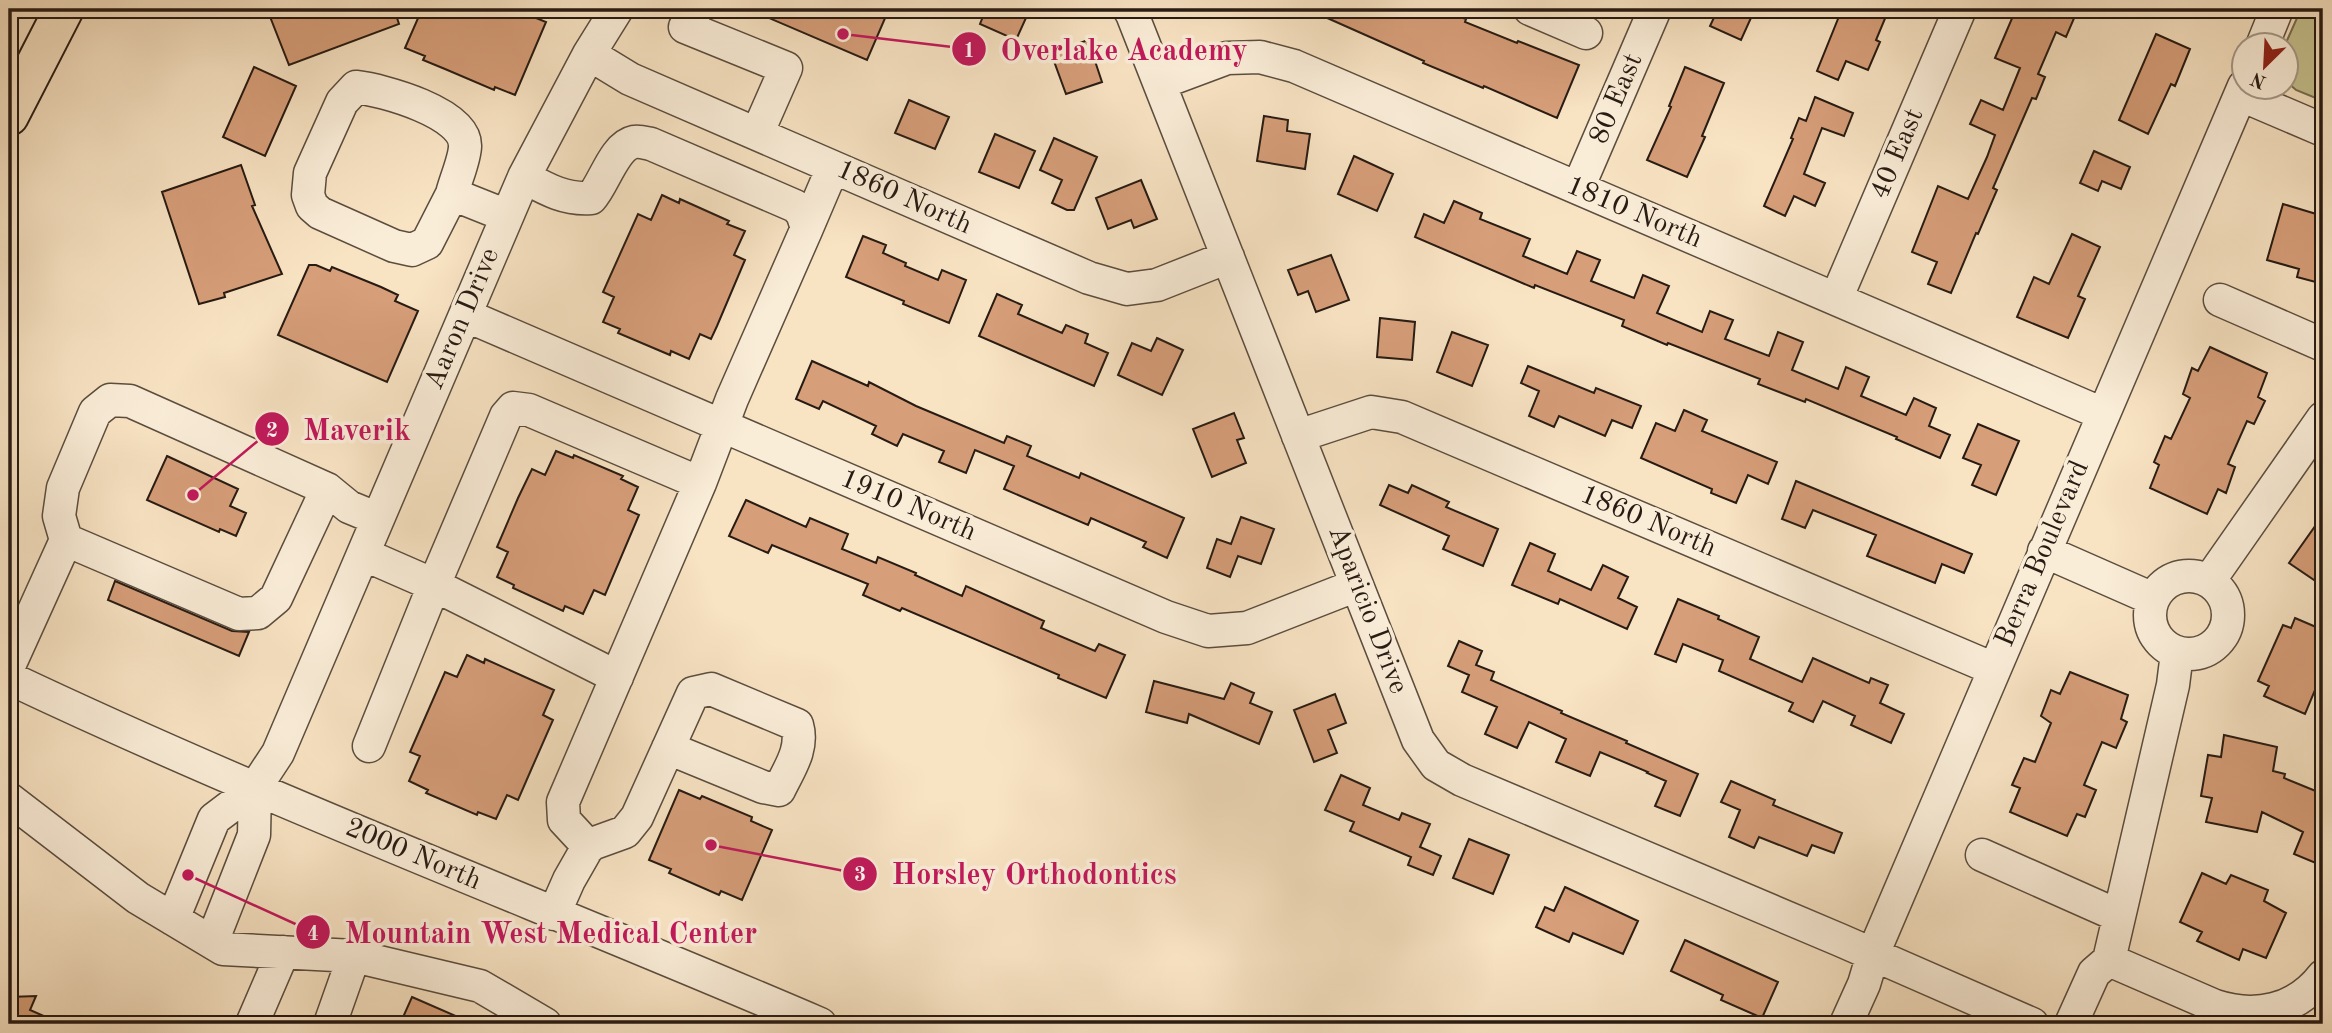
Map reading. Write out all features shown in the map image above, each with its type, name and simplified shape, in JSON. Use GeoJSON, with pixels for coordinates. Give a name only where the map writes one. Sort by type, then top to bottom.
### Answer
{"type":"FeatureCollection","features":[{"type":"Feature","properties":{"kind":"highway"},"geometry":{"type":"LineString","coordinates":[[9,116],[64,9]]}},
{"type":"Feature","properties":{"kind":"street","name":"Aaron Drive"},"geometry":{"type":"LineString","coordinates":[[255,788],[278,753],[524,177],[589,54],[617,9]]}},
{"type":"Feature","properties":{"kind":"street"},"geometry":{"type":"LineString","coordinates":[[697,9],[685,27],[786,68],[757,134]]}},
{"type":"Feature","properties":{"kind":"street","name":"Aparicio Drive"},"geometry":{"type":"LineString","coordinates":[[1129,9],[1418,740],[1436,765],[1462,780],[1873,954]]}},
{"type":"Feature","properties":{"kind":"street"},"geometry":{"type":"LineString","coordinates":[[1530,9],[1586,33]]}},
{"type":"Feature","properties":{"kind":"street","name":"80 East"},"geometry":{"type":"LineString","coordinates":[[1578,188],[1655,9]]}},
{"type":"Feature","properties":{"kind":"street","name":"40 East"},"geometry":{"type":"LineString","coordinates":[[1836,299],[1960,9]]}},
{"type":"Feature","properties":{"kind":"street"},"geometry":{"type":"LineString","coordinates":[[2268,32],[2277,9]]}},
{"type":"Feature","properties":{"kind":"street","name":"1860 North"},"geometry":{"type":"LineString","coordinates":[[589,54],[630,79],[1089,278],[1126,289],[1157,285],[1228,257]]}},
{"type":"Feature","properties":{"kind":"street","name":"1810 North"},"geometry":{"type":"LineString","coordinates":[[1160,83],[1227,58],[1260,57],[1293,66],[2103,414]]}},
{"type":"Feature","properties":{"kind":"street"},"geometry":{"type":"LineString","coordinates":[[356,87],[374,89],[442,114],[460,129],[466,145],[452,194],[427,243],[412,250],[394,246],[320,214],[312,206],[308,195],[310,173],[342,102],[356,87]]}},
{"type":"Feature","properties":{"kind":"street","name":"Berra Boulevard"},"geometry":{"type":"LineString","coordinates":[[1846,1024],[1864,984],[1873,954],[2044,551],[2238,102]]}},
{"type":"Feature","properties":{"kind":"street"},"geometry":{"type":"LineString","coordinates":[[2267,102],[2323,130]]}},
{"type":"Feature","properties":{"kind":"street"},"geometry":{"type":"LineString","coordinates":[[524,177],[555,194],[579,199],[590,198],[597,191],[622,148],[634,142],[651,144],[795,206],[802,213],[807,228]]}},
{"type":"Feature","properties":{"kind":"street"},"geometry":{"type":"LineString","coordinates":[[589,847],[564,820],[563,802],[833,167]]}},
{"type":"Feature","properties":{"kind":"street"},"geometry":{"type":"LineString","coordinates":[[452,194],[507,216]]}},
{"type":"Feature","properties":{"kind":"street"},"geometry":{"type":"LineString","coordinates":[[2220,300],[2323,345]]}},
{"type":"Feature","properties":{"kind":"street","name":"1910 North"},"geometry":{"type":"LineString","coordinates":[[465,315],[1166,617],[1208,631],[1247,628],[1357,585]]}},
{"type":"Feature","properties":{"kind":"street"},"geometry":{"type":"LineString","coordinates":[[9,666],[66,540],[59,516],[63,488],[95,412],[110,400],[130,401],[327,489],[349,507],[378,519]]}},
{"type":"Feature","properties":{"kind":"street"},"geometry":{"type":"LineString","coordinates":[[369,746],[506,416],[513,408],[529,410],[700,483]]}},
{"type":"Feature","properties":{"kind":"street","name":"1860 North"},"geometry":{"type":"LineString","coordinates":[[1298,436],[1371,412],[1402,417],[1994,669]]}},
{"type":"Feature","properties":{"kind":"street"},"geometry":{"type":"LineString","coordinates":[[2209,581],[2323,418]]}},
{"type":"Feature","properties":{"kind":"street"},"geometry":{"type":"LineString","coordinates":[[66,540],[239,614],[258,613],[276,598],[327,489]]}},
{"type":"Feature","properties":{"kind":"street"},"geometry":{"type":"LineString","coordinates":[[2044,551],[2153,599]]}},
{"type":"Feature","properties":{"kind":"street"},"geometry":{"type":"LineString","coordinates":[[363,554],[434,585],[617,677]]}},
{"type":"Feature","properties":{"kind":"street"},"geometry":{"type":"LineString","coordinates":[[2193,576],[2209,581],[2221,592],[2228,607],[2228,623],[2221,638],[2209,649],[2193,654],[2177,653],[2163,644],[2153,631],[2150,615],[2153,599],[2163,586],[2177,577],[2193,576]]}},
{"type":"Feature","properties":{"kind":"street"},"geometry":{"type":"LineString","coordinates":[[2071,1024],[2094,973],[2109,960],[2173,685],[2177,653]]}},
{"type":"Feature","properties":{"kind":"street","name":"2000 North"},"geometry":{"type":"LineString","coordinates":[[9,678],[155,746],[820,1024]]}},
{"type":"Feature","properties":{"kind":"street"},"geometry":{"type":"LineString","coordinates":[[554,914],[569,880],[589,847],[625,832],[636,817],[668,748]]}},
{"type":"Feature","properties":{"kind":"street"},"geometry":{"type":"LineString","coordinates":[[173,919],[214,819],[255,788]]}},
{"type":"Feature","properties":{"kind":"street"},"geometry":{"type":"LineString","coordinates":[[212,942],[254,835],[255,788]]}},
{"type":"Feature","properties":{"kind":"street"},"geometry":{"type":"LineString","coordinates":[[9,799],[138,898],[223,949],[354,956],[480,986],[545,1024]]}},
{"type":"Feature","properties":{"kind":"street"},"geometry":{"type":"LineString","coordinates":[[1982,855],[2119,916]]}},
{"type":"Feature","properties":{"kind":"street"},"geometry":{"type":"LineString","coordinates":[[252,1024],[283,952]]}},
{"type":"Feature","properties":{"kind":"street"},"geometry":{"type":"LineString","coordinates":[[1873,954],[2032,1024]]}},
{"type":"Feature","properties":{"kind":"street"},"geometry":{"type":"LineString","coordinates":[[330,1024],[354,956]]}},
{"type":"Feature","properties":{"kind":"street"},"geometry":{"type":"LineString","coordinates":[[2109,960],[2215,1006],[2249,1013],[2266,1012],[2290,1003],[2311,990],[2323,976]]}},
{"type":"Feature","properties":{"kind":"shaded area"},"geometry":{"type":"Polygon","coordinates":[[[2301,9],[2323,9],[2323,101],[2300,92],[2300,32],[2291,32],[2301,9]]]}},
{"type":"Feature","properties":{"kind":"building"},"geometry":{"type":"Polygon","coordinates":[[[267,9],[394,9],[399,24],[289,65],[267,9]]]}},
{"type":"Feature","properties":{"kind":"building"},"geometry":{"type":"Polygon","coordinates":[[[422,9],[514,9],[546,22],[515,95],[495,87],[494,90],[423,60],[425,56],[405,48],[422,9]]]}},
{"type":"Feature","properties":{"kind":"building"},"geometry":{"type":"Polygon","coordinates":[[[748,9],[889,9],[867,60],[748,9]]]}},
{"type":"Feature","properties":{"kind":"building"},"geometry":{"type":"Polygon","coordinates":[[[986,9],[1030,9],[1016,40],[980,24],[986,9]]]}},
{"type":"Feature","properties":{"kind":"building"},"geometry":{"type":"Polygon","coordinates":[[[1307,9],[1439,9],[1517,43],[1518,41],[1579,65],[1557,118],[1423,63],[1424,61],[1307,9]]]}},
{"type":"Feature","properties":{"kind":"building"},"geometry":{"type":"Polygon","coordinates":[[[1718,9],[1755,9],[1741,40],[1710,26],[1718,9]]]}},
{"type":"Feature","properties":{"kind":"building"},"geometry":{"type":"Polygon","coordinates":[[[1842,9],[1889,9],[1876,40],[1880,42],[1868,70],[1846,61],[1838,80],[1817,71],[1842,9]]]}},
{"type":"Feature","properties":{"kind":"building"},"geometry":{"type":"Polygon","coordinates":[[[2016,9],[2078,9],[2066,37],[2056,32],[2038,74],[2045,77],[2036,99],[2032,98],[1993,188],[1997,190],[1951,293],[1928,284],[1937,262],[1912,252],[1938,186],[1968,199],[1987,157],[1995,135],[1970,124],[1981,100],[2003,110],[2020,68],[1995,58],[2016,9]]]}},
{"type":"Feature","properties":{"kind":"building"},"geometry":{"type":"Polygon","coordinates":[[[2156,34],[2190,49],[2175,86],[2171,84],[2148,134],[2119,120],[2156,34]]]}},
{"type":"Feature","properties":{"kind":"building"},"geometry":{"type":"Polygon","coordinates":[[[1088,40],[1102,82],[1066,94],[1051,53],[1088,40]]]}},
{"type":"Feature","properties":{"kind":"building"},"geometry":{"type":"Polygon","coordinates":[[[254,67],[296,86],[265,156],[223,137],[254,67]]]}},
{"type":"Feature","properties":{"kind":"building"},"geometry":{"type":"Polygon","coordinates":[[[1685,67],[1724,83],[1687,177],[1647,160],[1671,107],[1669,106],[1685,67]]]}},
{"type":"Feature","properties":{"kind":"building"},"geometry":{"type":"Polygon","coordinates":[[[1815,97],[1853,113],[1844,136],[1822,128],[1804,174],[1825,183],[1815,206],[1794,196],[1785,216],[1764,206],[1793,139],[1791,138],[1799,118],[1806,121],[1815,97]]]}},
{"type":"Feature","properties":{"kind":"building"},"geometry":{"type":"Polygon","coordinates":[[[909,100],[949,117],[935,149],[895,133],[909,100]]]}},
{"type":"Feature","properties":{"kind":"building"},"geometry":{"type":"Polygon","coordinates":[[[1264,116],[1288,120],[1287,131],[1310,134],[1305,169],[1257,161],[1264,116]]]}},
{"type":"Feature","properties":{"kind":"building"},"geometry":{"type":"Polygon","coordinates":[[[995,134],[1035,151],[1019,188],[979,172],[995,134]]]}},
{"type":"Feature","properties":{"kind":"building"},"geometry":{"type":"Polygon","coordinates":[[[1054,138],[1097,157],[1074,210],[1067,210],[1052,203],[1062,180],[1040,170],[1054,138]]]}},
{"type":"Feature","properties":{"kind":"building"},"geometry":{"type":"Polygon","coordinates":[[[2094,151],[2130,167],[2121,189],[2102,181],[2098,191],[2080,183],[2094,151]]]}},
{"type":"Feature","properties":{"kind":"building"},"geometry":{"type":"Polygon","coordinates":[[[1354,156],[1393,174],[1377,211],[1338,194],[1354,156]]]}},
{"type":"Feature","properties":{"kind":"building"},"geometry":{"type":"Polygon","coordinates":[[[241,165],[255,205],[252,206],[282,274],[224,293],[225,297],[199,304],[162,192],[241,165]]]}},
{"type":"Feature","properties":{"kind":"building"},"geometry":{"type":"Polygon","coordinates":[[[1141,180],[1157,219],[1134,228],[1131,220],[1108,229],[1096,198],[1141,180]]]}},
{"type":"Feature","properties":{"kind":"building"},"geometry":{"type":"Polygon","coordinates":[[[662,195],[679,203],[680,199],[745,231],[734,255],[745,260],[717,326],[711,339],[700,334],[689,359],[671,351],[670,355],[618,333],[620,329],[603,322],[614,297],[603,292],[638,214],[651,220],[662,195]]]}},
{"type":"Feature","properties":{"kind":"building"},"geometry":{"type":"Polygon","coordinates":[[[1454,201],[1482,213],[1480,219],[1530,239],[1523,256],[1567,274],[1577,251],[1600,260],[1591,281],[1634,298],[1643,275],[1669,286],[1657,313],[1702,332],[1710,311],[1733,320],[1725,339],[1769,356],[1778,332],[1803,342],[1792,370],[1838,389],[1846,367],[1869,377],[1861,396],[1906,415],[1914,398],[1936,408],[1929,426],[1950,435],[1940,458],[1806,399],[1805,402],[1758,384],[1760,379],[1622,326],[1624,320],[1535,285],[1534,288],[1415,237],[1424,214],[1444,223],[1454,201]]]}},
{"type":"Feature","properties":{"kind":"building"},"geometry":{"type":"Polygon","coordinates":[[[2283,204],[2323,216],[2323,284],[2297,277],[2299,269],[2267,260],[2283,204]]]}},
{"type":"Feature","properties":{"kind":"building"},"geometry":{"type":"Polygon","coordinates":[[[2072,234],[2100,247],[2078,296],[2085,299],[2068,338],[2017,317],[2034,277],[2049,284],[2072,234]]]}},
{"type":"Feature","properties":{"kind":"building"},"geometry":{"type":"Polygon","coordinates":[[[863,236],[886,245],[883,253],[906,263],[905,266],[938,280],[942,270],[966,280],[949,323],[846,277],[863,236]]]}},
{"type":"Feature","properties":{"kind":"building"},"geometry":{"type":"Polygon","coordinates":[[[1331,255],[1349,300],[1316,312],[1308,291],[1298,295],[1288,270],[1331,255]]]}},
{"type":"Feature","properties":{"kind":"building"},"geometry":{"type":"Polygon","coordinates":[[[309,265],[330,271],[332,267],[381,287],[398,295],[395,301],[418,311],[387,382],[278,335],[309,265]]]}},
{"type":"Feature","properties":{"kind":"building"},"geometry":{"type":"Polygon","coordinates":[[[997,294],[1022,305],[1018,314],[1062,333],[1066,325],[1088,334],[1085,343],[1108,353],[1094,386],[979,336],[997,294]]]}},
{"type":"Feature","properties":{"kind":"building"},"geometry":{"type":"Polygon","coordinates":[[[1380,318],[1415,322],[1412,360],[1377,357],[1380,318]]]}},
{"type":"Feature","properties":{"kind":"building"},"geometry":{"type":"Polygon","coordinates":[[[1452,332],[1488,345],[1472,386],[1437,372],[1452,332]]]}},
{"type":"Feature","properties":{"kind":"building"},"geometry":{"type":"Polygon","coordinates":[[[1157,338],[1183,350],[1162,395],[1118,375],[1132,343],[1151,351],[1157,338]]]}},
{"type":"Feature","properties":{"kind":"building"},"geometry":{"type":"Polygon","coordinates":[[[2210,347],[2267,373],[2258,397],[2265,401],[2254,424],[2247,421],[2228,464],[2235,467],[2226,493],[2218,489],[2207,514],[2150,488],[2159,465],[2154,462],[2165,436],[2171,439],[2190,398],[2183,394],[2192,368],[2198,371],[2210,347]]]}},
{"type":"Feature","properties":{"kind":"building"},"geometry":{"type":"Polygon","coordinates":[[[812,361],[868,386],[869,382],[916,406],[1004,443],[1007,436],[1031,446],[1027,456],[1079,478],[1081,473],[1184,518],[1167,558],[1143,547],[1146,542],[1091,518],[1088,525],[1004,489],[1014,466],[975,450],[966,473],[939,462],[944,451],[903,434],[897,446],[872,434],[876,426],[823,401],[819,409],[796,399],[812,361]]]}},
{"type":"Feature","properties":{"kind":"building"},"geometry":{"type":"Polygon","coordinates":[[[1528,366],[1594,393],[1596,388],[1641,406],[1632,428],[1612,420],[1605,436],[1559,416],[1554,427],[1529,416],[1539,391],[1521,383],[1528,366]]]}},
{"type":"Feature","properties":{"kind":"building"},"geometry":{"type":"Polygon","coordinates":[[[1684,410],[1707,420],[1702,431],[1777,462],[1768,484],[1748,475],[1736,503],[1711,493],[1712,489],[1641,458],[1656,423],[1675,431],[1684,410]]]}},
{"type":"Feature","properties":{"kind":"building"},"geometry":{"type":"Polygon","coordinates":[[[1234,413],[1244,438],[1237,440],[1246,463],[1212,477],[1193,429],[1234,413]]]}},
{"type":"Feature","properties":{"kind":"building"},"geometry":{"type":"Polygon","coordinates":[[[1978,424],[2019,441],[1996,495],[1972,485],[1981,465],[1963,458],[1978,424]]]}},
{"type":"Feature","properties":{"kind":"building"},"geometry":{"type":"Polygon","coordinates":[[[556,451],[573,458],[574,455],[623,476],[621,479],[638,487],[628,510],[639,515],[605,595],[594,590],[583,614],[565,606],[563,611],[513,588],[514,585],[497,577],[508,552],[497,547],[518,498],[532,469],[545,475],[556,451]]]}},
{"type":"Feature","properties":{"kind":"building"},"geometry":{"type":"Polygon","coordinates":[[[167,456],[238,489],[230,506],[246,513],[236,536],[220,529],[219,532],[147,500],[167,456]]]}},
{"type":"Feature","properties":{"kind":"building"},"geometry":{"type":"Polygon","coordinates":[[[1796,481],[1972,554],[1964,573],[1942,564],[1935,583],[1867,556],[1876,535],[1813,510],[1805,528],[1782,519],[1796,481]]]}},
{"type":"Feature","properties":{"kind":"building"},"geometry":{"type":"Polygon","coordinates":[[[1389,485],[1408,493],[1412,485],[1449,502],[1446,507],[1498,529],[1483,566],[1443,549],[1449,536],[1380,505],[1389,485]]]}},
{"type":"Feature","properties":{"kind":"building"},"geometry":{"type":"Polygon","coordinates":[[[746,500],[806,527],[810,518],[848,534],[842,549],[876,563],[878,557],[962,596],[966,586],[1044,621],[1041,628],[1095,651],[1099,644],[1125,655],[1106,698],[902,608],[900,611],[863,595],[868,584],[772,545],[768,553],[729,536],[746,500]]]}},
{"type":"Feature","properties":{"kind":"building"},"geometry":{"type":"Polygon","coordinates":[[[2323,515],[2323,586],[2289,563],[2323,515]]]}},
{"type":"Feature","properties":{"kind":"building"},"geometry":{"type":"Polygon","coordinates":[[[1241,517],[1274,529],[1261,564],[1238,556],[1230,577],[1207,568],[1217,539],[1231,544],[1241,517]]]}},
{"type":"Feature","properties":{"kind":"building"},"geometry":{"type":"Polygon","coordinates":[[[1530,543],[1555,554],[1548,571],[1591,590],[1603,565],[1628,577],[1618,598],[1637,607],[1627,629],[1560,599],[1558,604],[1512,585],[1530,543]]]}},
{"type":"Feature","properties":{"kind":"building"},"geometry":{"type":"Polygon","coordinates":[[[115,581],[232,631],[249,632],[239,656],[108,600],[115,581]]]}},
{"type":"Feature","properties":{"kind":"building"},"geometry":{"type":"Polygon","coordinates":[[[1678,599],[1759,637],[1750,659],[1802,682],[1813,658],[1869,683],[1871,678],[1888,685],[1880,703],[1904,714],[1891,743],[1851,725],[1855,716],[1823,701],[1813,722],[1789,711],[1793,703],[1719,671],[1723,660],[1683,644],[1676,662],[1655,654],[1678,599]]]}},
{"type":"Feature","properties":{"kind":"building"},"geometry":{"type":"Polygon","coordinates":[[[2295,618],[2323,630],[2323,671],[2305,714],[2264,696],[2269,686],[2258,681],[2283,625],[2291,628],[2295,618]]]}},
{"type":"Feature","properties":{"kind":"building"},"geometry":{"type":"Polygon","coordinates":[[[1459,641],[1482,651],[1476,665],[1494,672],[1491,680],[1698,774],[1680,816],[1655,806],[1666,781],[1648,772],[1600,752],[1590,776],[1556,762],[1566,739],[1529,722],[1517,748],[1485,734],[1497,707],[1462,692],[1469,675],[1448,666],[1459,641]]]}},
{"type":"Feature","properties":{"kind":"building"},"geometry":{"type":"Polygon","coordinates":[[[467,655],[484,663],[485,659],[554,690],[543,715],[553,720],[518,800],[507,795],[496,819],[478,812],[477,815],[426,793],[428,790],[409,781],[420,756],[410,752],[445,672],[457,677],[467,655]]]}},
{"type":"Feature","properties":{"kind":"building"},"geometry":{"type":"Polygon","coordinates":[[[2070,672],[2128,695],[2121,719],[2127,722],[2116,748],[2102,742],[2084,785],[2096,790],[2085,817],[2077,814],[2067,836],[2010,812],[2020,788],[2012,785],[2024,758],[2035,762],[2051,723],[2041,716],[2051,690],[2060,694],[2070,672]]]}},
{"type":"Feature","properties":{"kind":"building"},"geometry":{"type":"Polygon","coordinates":[[[1154,681],[1224,699],[1231,683],[1254,693],[1250,703],[1272,712],[1259,744],[1189,714],[1187,723],[1146,712],[1154,681]]]}},
{"type":"Feature","properties":{"kind":"building"},"geometry":{"type":"Polygon","coordinates":[[[1335,694],[1346,723],[1328,730],[1337,753],[1314,762],[1294,710],[1335,694]]]}},
{"type":"Feature","properties":{"kind":"building"},"geometry":{"type":"Polygon","coordinates":[[[2224,735],[2277,747],[2273,771],[2285,774],[2284,778],[2323,794],[2323,866],[2294,854],[2303,832],[2262,812],[2257,832],[2206,822],[2212,798],[2201,796],[2208,755],[2221,757],[2224,735]]]}},
{"type":"Feature","properties":{"kind":"building"},"geometry":{"type":"Polygon","coordinates":[[[1341,775],[1370,788],[1363,805],[1399,820],[1402,813],[1430,824],[1420,847],[1441,856],[1433,875],[1408,865],[1411,857],[1350,831],[1354,822],[1325,810],[1341,775]]]}},
{"type":"Feature","properties":{"kind":"building"},"geometry":{"type":"Polygon","coordinates":[[[1731,781],[1775,800],[1773,805],[1842,833],[1834,853],[1812,845],[1807,856],[1759,837],[1754,848],[1729,837],[1740,810],[1721,802],[1731,781]]]}},
{"type":"Feature","properties":{"kind":"building"},"geometry":{"type":"Polygon","coordinates":[[[679,790],[700,799],[702,796],[752,817],[751,821],[772,830],[742,900],[721,891],[719,895],[669,873],[671,869],[649,860],[679,790]]]}},
{"type":"Feature","properties":{"kind":"building"},"geometry":{"type":"Polygon","coordinates":[[[1469,839],[1509,855],[1493,894],[1453,878],[1469,839]]]}},
{"type":"Feature","properties":{"kind":"building"},"geometry":{"type":"Polygon","coordinates":[[[2202,873],[2226,884],[2231,875],[2268,890],[2264,901],[2286,913],[2266,958],[2243,949],[2239,960],[2197,941],[2202,932],[2180,922],[2202,873]]]}},
{"type":"Feature","properties":{"kind":"building"},"geometry":{"type":"Polygon","coordinates":[[[1565,887],[1638,921],[1623,954],[1573,933],[1569,942],[1536,927],[1545,907],[1554,911],[1565,887]]]}},
{"type":"Feature","properties":{"kind":"building"},"geometry":{"type":"Polygon","coordinates":[[[1685,940],[1778,982],[1762,1018],[1721,1000],[1723,995],[1671,971],[1685,940]]]}},
{"type":"Feature","properties":{"kind":"building"},"geometry":{"type":"Polygon","coordinates":[[[36,996],[30,1010],[62,1024],[9,1024],[9,997],[36,996]]]}},
{"type":"Feature","properties":{"kind":"building"},"geometry":{"type":"Polygon","coordinates":[[[412,997],[474,1024],[400,1024],[412,997]]]}},
{"type":"Feature","properties":{"kind":"place","name":"Overlake Academy"},"geometry":{"type":"Point","coordinates":[843,34]}},
{"type":"Feature","properties":{"kind":"place","name":"Maverik"},"geometry":{"type":"Point","coordinates":[193,495]}},
{"type":"Feature","properties":{"kind":"place","name":"Horsley Orthodontics"},"geometry":{"type":"Point","coordinates":[711,845]}},
{"type":"Feature","properties":{"kind":"place","name":"Mountain West Medical Center"},"geometry":{"type":"Point","coordinates":[188,875]}}]}
